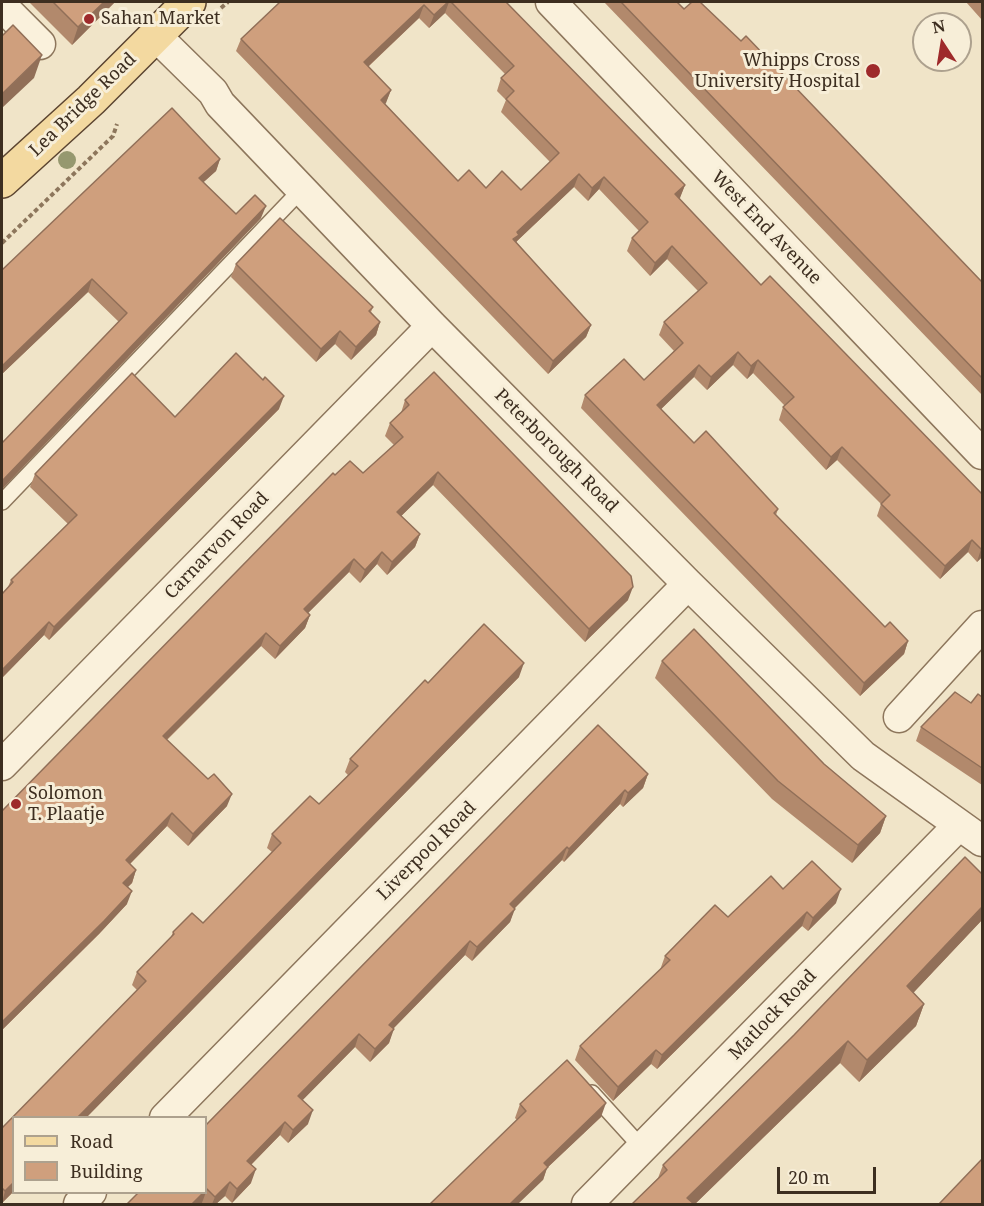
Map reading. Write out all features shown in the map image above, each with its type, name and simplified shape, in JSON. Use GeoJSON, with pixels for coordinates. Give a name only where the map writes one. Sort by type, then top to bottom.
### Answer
{"type":"FeatureCollection","features":[{"type":"Feature","properties":{"kind":"main road","name":"Lea Bridge Road"},"geometry":{"type":"LineString","coordinates":[[2,181],[84,108],[189,2]]}},
{"type":"Feature","properties":{"kind":"street","name":"West End Avenue"},"geometry":{"type":"LineString","coordinates":[[551,2],[982,454]]}},
{"type":"Feature","properties":{"kind":"street"},"geometry":{"type":"LineString","coordinates":[[2,6],[40,44]]}},
{"type":"Feature","properties":{"kind":"street","name":"Peterborough Road"},"geometry":{"type":"LineString","coordinates":[[155,35],[213,92],[220,104],[432,326],[688,584],[863,756],[971,833]]}},
{"type":"Feature","properties":{"kind":"street","name":"Carnarvon Road"},"geometry":{"type":"LineString","coordinates":[[2,765],[432,326]]}},
{"type":"Feature","properties":{"kind":"street","name":"Liverpool Road"},"geometry":{"type":"LineString","coordinates":[[167,1116],[688,584]]}},
{"type":"Feature","properties":{"kind":"street"},"geometry":{"type":"LineString","coordinates":[[899,717],[982,626]]}},
{"type":"Feature","properties":{"kind":"street","name":"Matlock Road"},"geometry":{"type":"LineString","coordinates":[[587,1204],[642,1148],[971,833]]}},
{"type":"Feature","properties":{"kind":"lane"},"geometry":{"type":"LineString","coordinates":[[2,502],[302,189]]}},
{"type":"Feature","properties":{"kind":"lane"},"geometry":{"type":"LineString","coordinates":[[578,1077],[642,1148]]}},
{"type":"Feature","properties":{"kind":"path","name":"Lea Bridge Road"},"geometry":{"type":"LineString","coordinates":[[2,243],[113,136],[116,125]]}},
{"type":"Feature","properties":{"kind":"building","name":"Sahan Market"},"geometry":{"type":"Polygon","coordinates":[[[53,2],[104,2],[78,27],[53,2]]]}},
{"type":"Feature","properties":{"kind":"building"},"geometry":{"type":"Polygon","coordinates":[[[280,2],[448,2],[434,15],[424,5],[364,62],[391,90],[381,100],[458,181],[469,170],[486,188],[502,171],[521,190],[559,153],[506,99],[514,91],[501,78],[514,66],[451,2],[506,2],[685,185],[675,194],[761,285],[770,276],[982,494],[982,548],[972,540],[945,566],[881,504],[890,495],[842,447],[831,457],[783,407],[794,397],[758,360],[751,366],[738,352],[711,377],[699,365],[657,405],[694,443],[706,431],[778,509],[774,513],[885,627],[890,622],[908,641],[864,683],[585,395],[624,359],[644,380],[683,343],[664,322],[707,283],[672,246],[655,263],[632,238],[648,222],[604,177],[592,188],[579,174],[517,232],[519,235],[513,239],[591,325],[553,361],[241,39],[280,2]]]}},
{"type":"Feature","properties":{"kind":"building"},"geometry":{"type":"Polygon","coordinates":[[[621,2],[677,2],[684,9],[692,2],[700,2],[741,41],[746,36],[982,282],[982,378],[621,2]]]}},
{"type":"Feature","properties":{"kind":"building"},"geometry":{"type":"Polygon","coordinates":[[[13,25],[42,55],[2,94],[2,36],[13,25]]]}},
{"type":"Feature","properties":{"kind":"building"},"geometry":{"type":"Polygon","coordinates":[[[172,108],[220,159],[199,178],[236,214],[255,195],[266,206],[2,481],[2,443],[127,313],[92,279],[2,366],[2,270],[172,108]]]}},
{"type":"Feature","properties":{"kind":"building"},"geometry":{"type":"Polygon","coordinates":[[[280,218],[373,307],[369,311],[380,322],[356,347],[340,331],[321,349],[236,264],[280,218]]]}},
{"type":"Feature","properties":{"kind":"building"},"geometry":{"type":"Polygon","coordinates":[[[236,353],[263,380],[265,377],[284,396],[54,627],[49,622],[2,670],[2,594],[13,582],[11,580],[77,515],[35,474],[132,373],[175,417],[236,353]]]}},
{"type":"Feature","properties":{"kind":"building"},"geometry":{"type":"Polygon","coordinates":[[[434,372],[631,576],[633,587],[589,629],[438,472],[397,512],[420,534],[392,562],[382,552],[365,570],[354,559],[304,609],[310,615],[280,646],[266,633],[163,736],[208,779],[214,774],[232,794],[193,834],[172,813],[126,860],[136,870],[123,883],[132,891],[2,1022],[2,811],[333,473],[335,475],[350,461],[363,473],[403,437],[390,423],[409,405],[405,400],[434,372]]]}},
{"type":"Feature","properties":{"kind":"building"},"geometry":{"type":"Polygon","coordinates":[[[484,624],[524,663],[79,1116],[14,1116],[146,981],[137,972],[174,934],[173,932],[192,913],[203,923],[281,843],[272,834],[310,796],[319,804],[358,766],[350,759],[425,680],[428,683],[484,624]]]}},
{"type":"Feature","properties":{"kind":"building"},"geometry":{"type":"Polygon","coordinates":[[[694,629],[824,764],[886,816],[858,845],[778,781],[662,661],[694,629]]]}},
{"type":"Feature","properties":{"kind":"building"},"geometry":{"type":"Polygon","coordinates":[[[955,692],[971,703],[978,694],[982,697],[982,768],[921,727],[955,692]]]}},
{"type":"Feature","properties":{"kind":"building"},"geometry":{"type":"Polygon","coordinates":[[[598,725],[648,774],[628,793],[625,790],[569,849],[567,847],[510,904],[515,909],[477,947],[470,941],[389,1025],[394,1029],[375,1049],[359,1034],[298,1096],[313,1110],[293,1130],[285,1122],[247,1161],[256,1169],[237,1189],[230,1182],[215,1197],[207,1189],[207,1124],[598,725]]]}},
{"type":"Feature","properties":{"kind":"building"},"geometry":{"type":"Polygon","coordinates":[[[965,857],[982,874],[982,907],[907,986],[924,1004],[867,1060],[848,1041],[687,1198],[694,1204],[632,1204],[667,1170],[663,1165],[794,1035],[965,857]]]}},
{"type":"Feature","properties":{"kind":"building"},"geometry":{"type":"Polygon","coordinates":[[[812,861],[841,889],[813,918],[807,912],[662,1055],[656,1050],[618,1087],[580,1046],[670,960],[665,956],[715,905],[728,917],[771,876],[783,889],[812,861]]]}},
{"type":"Feature","properties":{"kind":"building"},"geometry":{"type":"Polygon","coordinates":[[[567,1060],[606,1103],[544,1163],[548,1167],[510,1204],[430,1204],[526,1111],[520,1104],[567,1060]]]}},
{"type":"Feature","properties":{"kind":"building"},"geometry":{"type":"Polygon","coordinates":[[[12,1118],[12,1184],[5,1191],[2,1188],[2,1128],[12,1118]]]}},
{"type":"Feature","properties":{"kind":"building"},"geometry":{"type":"Polygon","coordinates":[[[982,1159],[982,1204],[939,1204],[982,1159]]]}},
{"type":"Feature","properties":{"kind":"building"},"geometry":{"type":"Polygon","coordinates":[[[137,1194],[202,1194],[192,1204],[127,1204],[137,1194]]]}},
{"type":"Feature","properties":{"kind":"place","name":"Sahan Market"},"geometry":{"type":"Point","coordinates":[89,19]}},
{"type":"Feature","properties":{"kind":"place","name":"Whipps Cross University Hospital"},"geometry":{"type":"Point","coordinates":[873,71]}},
{"type":"Feature","properties":{"kind":"place","name":"Solomon T. Plaatje"},"geometry":{"type":"Point","coordinates":[16,804]}}]}
